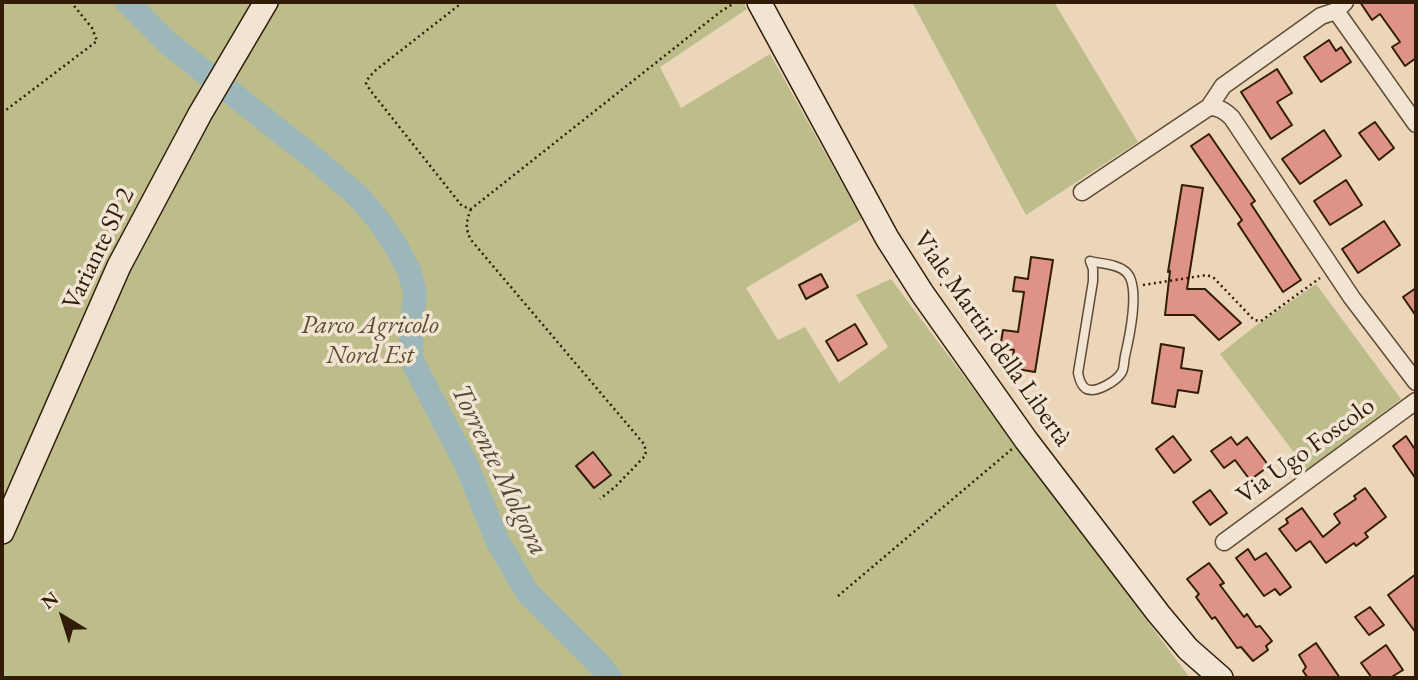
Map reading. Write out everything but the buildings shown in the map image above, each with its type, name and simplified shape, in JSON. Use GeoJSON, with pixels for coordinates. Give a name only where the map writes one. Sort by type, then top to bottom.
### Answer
{"type":"FeatureCollection","features":[{"type":"Feature","properties":{"kind":"street","name":"Variante SP 2"},"geometry":{"type":"LineString","coordinates":[[2,532],[119,266],[200,114],[266,2]]}},
{"type":"Feature","properties":{"kind":"street","name":"Viale Martiri della Libertà"},"geometry":{"type":"LineString","coordinates":[[759,2],[887,238],[922,293],[1026,440],[1170,629],[1220,678]]}},
{"type":"Feature","properties":{"kind":"street"},"geometry":{"type":"LineString","coordinates":[[1082,192],[1209,107],[1223,86],[1321,16],[1340,6],[1416,124]]}},
{"type":"Feature","properties":{"kind":"street"},"geometry":{"type":"LineString","coordinates":[[1209,107],[1217,107],[1232,118],[1352,298],[1416,382]]}},
{"type":"Feature","properties":{"kind":"street","name":"Via Ugo Foscolo"},"geometry":{"type":"LineString","coordinates":[[1224,542],[1416,401]]}},
{"type":"Feature","properties":{"kind":"lane"},"geometry":{"type":"LineString","coordinates":[[1090,261],[1126,271],[1132,287],[1133,322],[1122,373],[1104,387],[1084,387],[1078,373],[1093,281],[1090,261]]}},
{"type":"Feature","properties":{"kind":"path"},"geometry":{"type":"LineString","coordinates":[[2,113],[97,41],[92,29],[71,2]]}},
{"type":"Feature","properties":{"kind":"path"},"geometry":{"type":"LineString","coordinates":[[463,2],[376,70],[366,83],[462,206],[471,209]]}},
{"type":"Feature","properties":{"kind":"path"},"geometry":{"type":"LineString","coordinates":[[600,499],[645,456],[644,444],[471,240],[467,232],[467,218],[471,209],[736,2]]}},
{"type":"Feature","properties":{"kind":"path"},"geometry":{"type":"LineString","coordinates":[[1132,287],[1207,275],[1214,278],[1254,320],[1261,321],[1334,269]]}},
{"type":"Feature","properties":{"kind":"path"},"geometry":{"type":"LineString","coordinates":[[838,596],[1003,455],[1026,440]]}},
{"type":"Feature","properties":{"kind":"green space","name":"Parco Agricolo Nord Est"},"geometry":{"type":"Polygon","coordinates":[[[2,2],[743,2],[747,9],[660,67],[681,108],[770,54],[862,219],[746,288],[778,340],[805,327],[839,383],[888,347],[856,295],[891,279],[1190,678],[2,678],[2,2]]]}},
{"type":"Feature","properties":{"kind":"green space"},"geometry":{"type":"Polygon","coordinates":[[[912,2],[1054,2],[1138,142],[1026,215],[912,2]]]}},
{"type":"Feature","properties":{"kind":"green space"},"geometry":{"type":"Polygon","coordinates":[[[1316,284],[1401,399],[1307,470],[1220,354],[1316,284]]]}},
{"type":"Feature","properties":{"kind":"waterway","name":"Torrente Molgora"},"geometry":{"type":"LineString","coordinates":[[127,2],[168,43],[358,196],[380,222],[409,271],[415,292],[412,361],[466,464],[497,540],[527,592],[610,678]]}}]}
